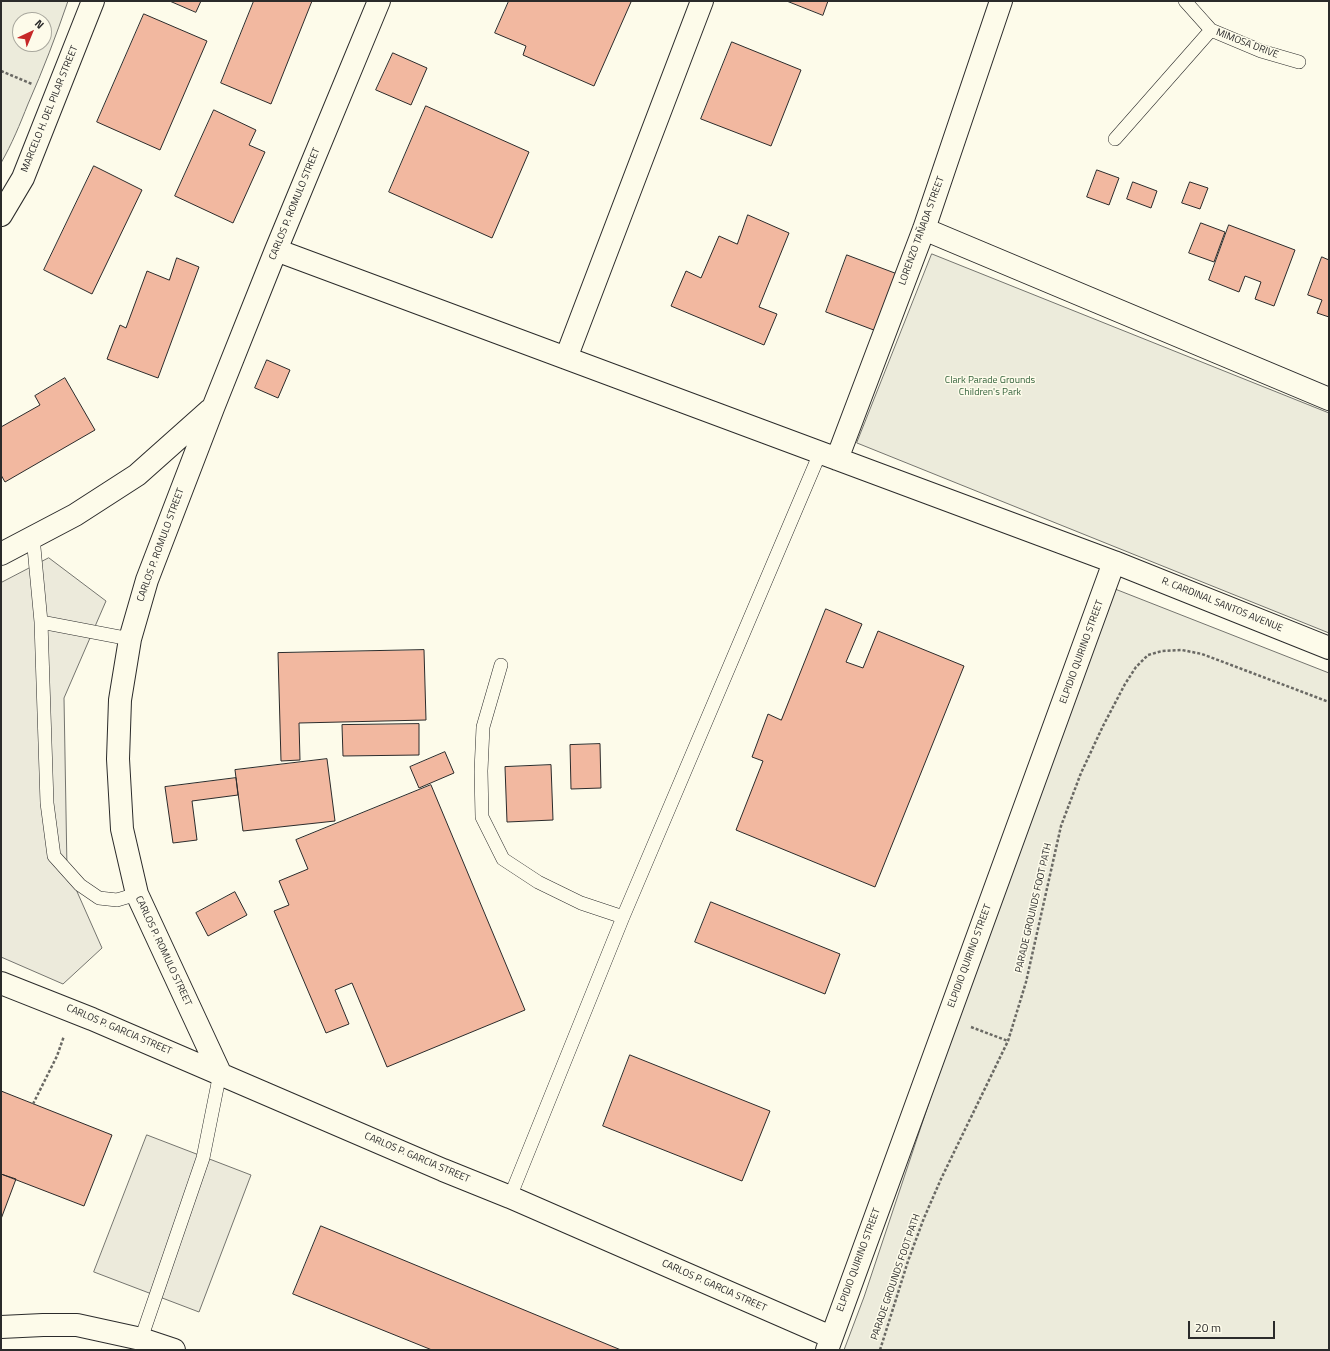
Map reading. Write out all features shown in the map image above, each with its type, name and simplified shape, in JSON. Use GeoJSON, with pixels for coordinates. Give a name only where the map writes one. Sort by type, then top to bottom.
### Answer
{"type":"FeatureCollection","features":[{"type":"Feature","properties":{"kind":"street","name":"MARCELO H. DEL PILAR STREET"},"geometry":{"type":"LineString","coordinates":[[1,215],[23,178],[93,1]]}},
{"type":"Feature","properties":{"kind":"street","name":"CARLOS P. ROMULO STREET"},"geometry":{"type":"LineString","coordinates":[[220,1073],[136,894],[122,828],[118,759],[120,700],[130,638],[147,580],[276,250],[379,1]]}},
{"type":"Feature","properties":{"kind":"street"},"geometry":{"type":"LineString","coordinates":[[566,358],[702,1]]}},
{"type":"Feature","properties":{"kind":"street","name":"LORENZO TAÑADA STREET"},"geometry":{"type":"LineString","coordinates":[[828,456],[924,230],[1001,1]]}},
{"type":"Feature","properties":{"kind":"street"},"geometry":{"type":"LineString","coordinates":[[924,230],[1329,399]]}},
{"type":"Feature","properties":{"kind":"street","name":"R. CARDINAL SANTOS AVENUE"},"geometry":{"type":"LineString","coordinates":[[276,250],[1114,562],[1329,648]]}},
{"type":"Feature","properties":{"kind":"street","name":"CARLOS P. ROMULO STREET"},"geometry":{"type":"LineString","coordinates":[[1,554],[75,515],[137,475],[213,408]]}},
{"type":"Feature","properties":{"kind":"street","name":"ELPIDIO QUIRINO STREET"},"geometry":{"type":"LineString","coordinates":[[829,1344],[1114,562]]}},
{"type":"Feature","properties":{"kind":"street","name":"CARLOS P. GARCIA STREET"},"geometry":{"type":"LineString","coordinates":[[1,983],[73,1011],[220,1073],[442,1170],[510,1197],[829,1344]]}},
{"type":"Feature","properties":{"kind":"street"},"geometry":{"type":"LineString","coordinates":[[1,1328],[43,1324],[77,1325],[142,1339],[174,1350]]}},
{"type":"Feature","properties":{"kind":"lane","name":"MIMOSA DRIVE"},"geometry":{"type":"LineString","coordinates":[[1185,1],[1211,30],[1261,51],[1299,62]]}},
{"type":"Feature","properties":{"kind":"lane"},"geometry":{"type":"LineString","coordinates":[[1115,139],[1211,30]]}},
{"type":"Feature","properties":{"kind":"lane"},"geometry":{"type":"LineString","coordinates":[[510,1197],[623,917],[828,456]]}},
{"type":"Feature","properties":{"kind":"lane"},"geometry":{"type":"LineString","coordinates":[[33,537],[41,622],[48,803],[54,856],[80,885],[99,898],[116,900],[136,894]]}},
{"type":"Feature","properties":{"kind":"lane"},"geometry":{"type":"LineString","coordinates":[[41,622],[130,638]]}},
{"type":"Feature","properties":{"kind":"lane"},"geometry":{"type":"LineString","coordinates":[[500,665],[483,727],[481,771],[482,817],[503,859],[538,882],[575,900],[623,917]]}},
{"type":"Feature","properties":{"kind":"lane"},"geometry":{"type":"LineString","coordinates":[[142,1339],[203,1158],[220,1073]]}},
{"type":"Feature","properties":{"kind":"path"},"geometry":{"type":"LineString","coordinates":[[1,71],[56,94]]}},
{"type":"Feature","properties":{"kind":"path","name":"PARADE GROUNDS FOOT PATH"},"geometry":{"type":"LineString","coordinates":[[880,1350],[908,1261],[924,1218],[941,1179],[1008,1041],[1026,982],[1061,826],[1081,773],[1103,726],[1125,684],[1136,667],[1148,655],[1162,651],[1182,650],[1202,654],[1329,702]]}},
{"type":"Feature","properties":{"kind":"path"},"geometry":{"type":"LineString","coordinates":[[33,1104],[57,1056],[73,1011]]}},
{"type":"Feature","properties":{"kind":"path"},"geometry":{"type":"LineString","coordinates":[[947,1019],[1008,1041]]}},
{"type":"Feature","properties":{"kind":"green space"},"geometry":{"type":"Polygon","coordinates":[[[1,1],[68,1],[52,45],[52,12],[12,12],[12,52],[49,52],[9,149],[1,163],[1,1]]]}},
{"type":"Feature","properties":{"kind":"green space","name":"Clark Parade Grounds Children's Park"},"geometry":{"type":"Polygon","coordinates":[[[932,254],[1329,413],[1329,633],[857,443],[932,254]]]}},
{"type":"Feature","properties":{"kind":"green space"},"geometry":{"type":"Polygon","coordinates":[[[1115,589],[1329,673],[1329,1350],[844,1350],[864,1297],[948,1046],[1115,589]]]}},
{"type":"Feature","properties":{"kind":"shaded area"},"geometry":{"type":"Polygon","coordinates":[[[49,558],[106,601],[64,698],[67,869],[102,948],[63,984],[1,957],[1,583],[49,558]]]}},
{"type":"Feature","properties":{"kind":"shaded area"},"geometry":{"type":"Polygon","coordinates":[[[147,1135],[251,1175],[199,1312],[94,1272],[147,1135]]]}},
{"type":"Feature","properties":{"kind":"building"},"geometry":{"type":"Polygon","coordinates":[[[170,1],[201,1],[196,12],[170,1]]]}},
{"type":"Feature","properties":{"kind":"building"},"geometry":{"type":"Polygon","coordinates":[[[254,1],[312,1],[271,104],[221,83],[254,1]]]}},
{"type":"Feature","properties":{"kind":"building"},"geometry":{"type":"Polygon","coordinates":[[[509,1],[631,2],[594,86],[523,55],[526,46],[495,33],[509,1]]]}},
{"type":"Feature","properties":{"kind":"building"},"geometry":{"type":"Polygon","coordinates":[[[787,1],[828,1],[823,15],[787,1]]]}},
{"type":"Feature","properties":{"kind":"building"},"geometry":{"type":"Polygon","coordinates":[[[144,14],[207,41],[160,150],[97,122],[144,14]]]}},
{"type":"Feature","properties":{"kind":"building"},"geometry":{"type":"Polygon","coordinates":[[[732,42],[801,70],[771,146],[701,119],[732,42]]]}},
{"type":"Feature","properties":{"kind":"building"},"geometry":{"type":"Polygon","coordinates":[[[393,53],[427,68],[411,105],[376,90],[393,53]]]}},
{"type":"Feature","properties":{"kind":"building"},"geometry":{"type":"Polygon","coordinates":[[[426,106],[529,152],[492,238],[389,192],[426,106]]]}},
{"type":"Feature","properties":{"kind":"building"},"geometry":{"type":"Polygon","coordinates":[[[214,110],[256,130],[249,145],[265,152],[233,223],[175,196],[214,110]]]}},
{"type":"Feature","properties":{"kind":"building"},"geometry":{"type":"Polygon","coordinates":[[[94,166],[142,190],[92,294],[44,270],[94,166]]]}},
{"type":"Feature","properties":{"kind":"building"},"geometry":{"type":"Polygon","coordinates":[[[1097,170],[1119,178],[1109,205],[1087,197],[1097,170]]]}},
{"type":"Feature","properties":{"kind":"building"},"geometry":{"type":"Polygon","coordinates":[[[1133,182],[1157,191],[1151,208],[1127,199],[1133,182]]]}},
{"type":"Feature","properties":{"kind":"building"},"geometry":{"type":"Polygon","coordinates":[[[1190,182],[1208,188],[1200,209],[1182,203],[1190,182]]]}},
{"type":"Feature","properties":{"kind":"building"},"geometry":{"type":"Polygon","coordinates":[[[748,215],[789,233],[759,307],[777,314],[764,345],[671,306],[686,271],[701,278],[719,236],[737,244],[748,215]]]}},
{"type":"Feature","properties":{"kind":"building"},"geometry":{"type":"Polygon","coordinates":[[[1201,223],[1225,232],[1214,262],[1189,253],[1201,223]]]}},
{"type":"Feature","properties":{"kind":"building"},"geometry":{"type":"Polygon","coordinates":[[[1229,225],[1295,250],[1274,306],[1255,299],[1261,282],[1245,276],[1239,292],[1209,280],[1229,225]]]}},
{"type":"Feature","properties":{"kind":"building"},"geometry":{"type":"Polygon","coordinates":[[[847,255],[900,275],[879,332],[826,312],[847,255]]]}},
{"type":"Feature","properties":{"kind":"building"},"geometry":{"type":"Polygon","coordinates":[[[1322,257],[1329,260],[1329,317],[1317,313],[1322,300],[1308,295],[1322,257]]]}},
{"type":"Feature","properties":{"kind":"building"},"geometry":{"type":"Polygon","coordinates":[[[177,258],[199,267],[158,378],[107,359],[120,325],[126,328],[147,271],[169,280],[177,258]]]}},
{"type":"Feature","properties":{"kind":"building"},"geometry":{"type":"Polygon","coordinates":[[[267,360],[290,370],[278,398],[255,388],[267,360]]]}},
{"type":"Feature","properties":{"kind":"building"},"geometry":{"type":"Polygon","coordinates":[[[65,378],[95,430],[5,482],[1,475],[1,427],[40,405],[35,396],[65,378]]]}},
{"type":"Feature","properties":{"kind":"building"},"geometry":{"type":"Polygon","coordinates":[[[826,609],[862,624],[846,662],[863,668],[878,631],[964,666],[875,887],[736,830],[763,761],[752,757],[768,714],[781,720],[826,609]]]}},
{"type":"Feature","properties":{"kind":"building"},"geometry":{"type":"Polygon","coordinates":[[[424,650],[426,720],[299,723],[300,760],[281,761],[278,653],[424,650]]]}},
{"type":"Feature","properties":{"kind":"building"},"geometry":{"type":"Polygon","coordinates":[[[419,724],[419,755],[343,756],[342,725],[419,724]]]}},
{"type":"Feature","properties":{"kind":"building"},"geometry":{"type":"Polygon","coordinates":[[[600,744],[601,788],[571,789],[570,745],[600,744]]]}},
{"type":"Feature","properties":{"kind":"building"},"geometry":{"type":"Polygon","coordinates":[[[445,752],[454,773],[419,788],[410,767],[445,752]]]}},
{"type":"Feature","properties":{"kind":"building"},"geometry":{"type":"Polygon","coordinates":[[[327,759],[335,821],[243,831],[235,770],[327,759]]]}},
{"type":"Feature","properties":{"kind":"building"},"geometry":{"type":"Polygon","coordinates":[[[551,765],[553,820],[507,822],[505,767],[551,765]]]}},
{"type":"Feature","properties":{"kind":"building"},"geometry":{"type":"Polygon","coordinates":[[[236,778],[238,795],[192,801],[197,840],[173,843],[165,787],[236,778]]]}},
{"type":"Feature","properties":{"kind":"building"},"geometry":{"type":"Polygon","coordinates":[[[431,785],[525,1010],[387,1067],[352,983],[335,990],[349,1024],[326,1033],[274,911],[289,905],[279,881],[308,869],[296,840],[431,785]]]}},
{"type":"Feature","properties":{"kind":"building"},"geometry":{"type":"Polygon","coordinates":[[[235,892],[247,915],[208,936],[196,913],[235,892]]]}},
{"type":"Feature","properties":{"kind":"building"},"geometry":{"type":"Polygon","coordinates":[[[711,902],[840,954],[825,994],[695,942],[711,902]]]}},
{"type":"Feature","properties":{"kind":"building"},"geometry":{"type":"Polygon","coordinates":[[[630,1055],[770,1111],[742,1181],[603,1126],[630,1055]]]}},
{"type":"Feature","properties":{"kind":"building"},"geometry":{"type":"Polygon","coordinates":[[[1,1091],[112,1135],[84,1206],[1,1174],[1,1091]]]}},
{"type":"Feature","properties":{"kind":"building"},"geometry":{"type":"Polygon","coordinates":[[[1,1174],[16,1179],[1,1219],[1,1174]]]}},
{"type":"Feature","properties":{"kind":"building"},"geometry":{"type":"Polygon","coordinates":[[[321,1226],[621,1350],[432,1350],[293,1294],[321,1226]]]}}]}
